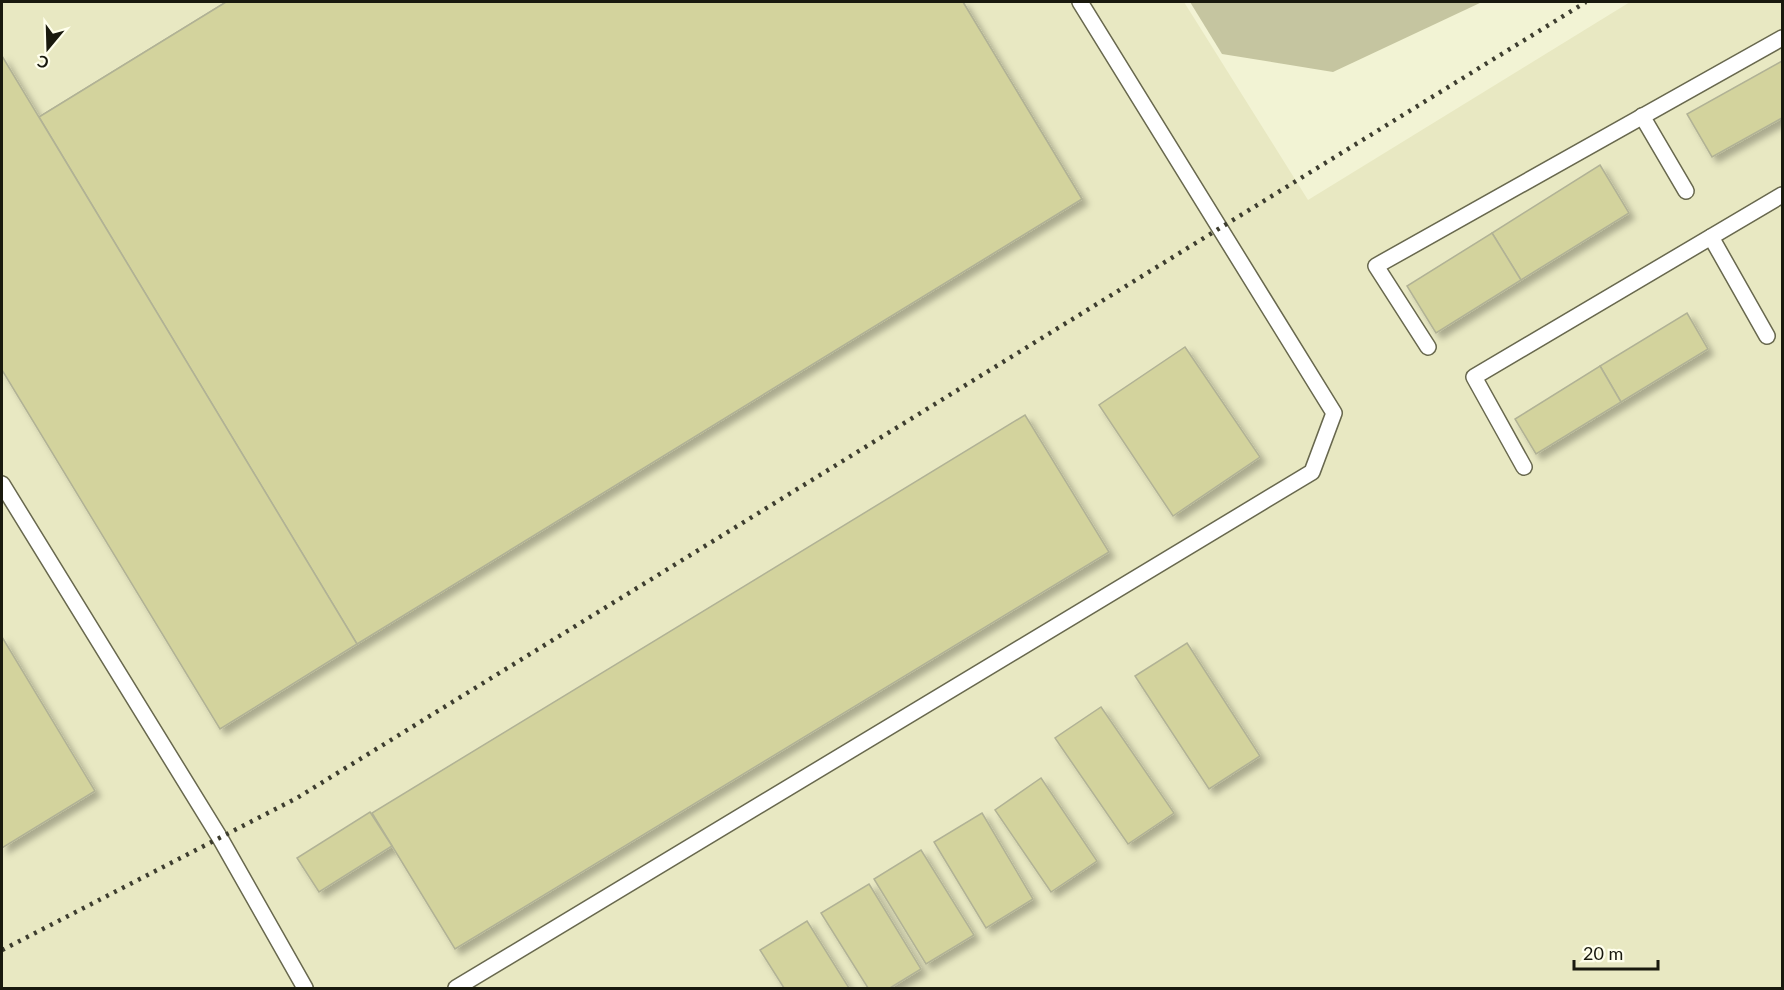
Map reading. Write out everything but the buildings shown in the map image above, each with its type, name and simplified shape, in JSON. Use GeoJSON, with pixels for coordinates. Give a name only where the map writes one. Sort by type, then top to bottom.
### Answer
{"type":"FeatureCollection","features":[{"type":"Feature","properties":{"kind":"lane"},"geometry":{"type":"LineString","coordinates":[[456,988],[1312,472],[1334,413],[1080,2]]}},
{"type":"Feature","properties":{"kind":"lane"},"geometry":{"type":"LineString","coordinates":[[1428,347],[1376,266],[1782,38]]}},
{"type":"Feature","properties":{"kind":"lane"},"geometry":{"type":"LineString","coordinates":[[1642,116],[1686,191]]}},
{"type":"Feature","properties":{"kind":"lane"},"geometry":{"type":"LineString","coordinates":[[1524,467],[1474,377],[1782,195]]}},
{"type":"Feature","properties":{"kind":"lane"},"geometry":{"type":"LineString","coordinates":[[1711,237],[1767,336]]}},
{"type":"Feature","properties":{"kind":"lane"},"geometry":{"type":"LineString","coordinates":[[2,484],[220,838],[305,988]]}},
{"type":"Feature","properties":{"kind":"shaded area"},"geometry":{"type":"Polygon","coordinates":[[[2,2],[1184,2],[1308,200],[1630,2],[1782,2],[1782,988],[2,988],[2,2]]]}},
{"type":"Feature","properties":{"kind":"shaded area"},"geometry":{"type":"Polygon","coordinates":[[[1190,2],[1482,2],[1333,72],[1222,54],[1190,2]]]}},
{"type":"Feature","properties":{"kind":"railway"},"geometry":{"type":"LineString","coordinates":[[2,950],[297,798],[1586,2]]}}]}
